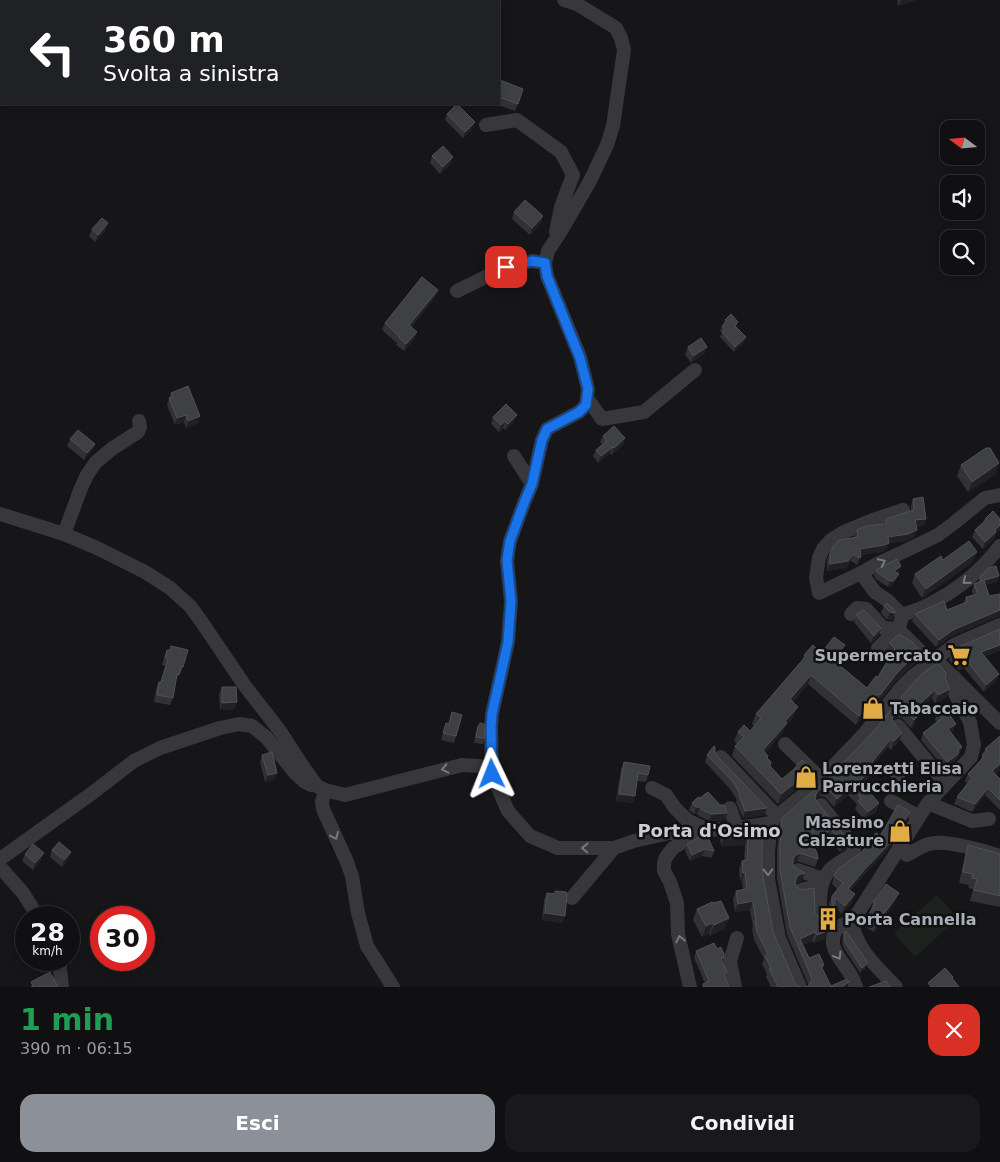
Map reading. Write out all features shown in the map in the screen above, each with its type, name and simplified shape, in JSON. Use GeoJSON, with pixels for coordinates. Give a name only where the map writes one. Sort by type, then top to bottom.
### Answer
{"type":"FeatureCollection","features":[{"type":"Feature","properties":{"kind":"street"},"geometry":{"type":"LineString","coordinates":[[564,0],[578,4],[616,28],[624,50],[613,126],[607,145],[590,181],[548,251],[545,263],[547,276],[580,358],[588,389],[586,405],[579,412],[547,429],[542,440],[532,484],[510,541],[507,560],[511,601],[508,642],[492,714],[491,728],[492,774],[508,811],[530,836],[558,848],[614,848],[668,833],[737,828],[774,820],[813,797],[820,779],[864,734],[900,689],[913,676],[954,645],[1000,625]]}},
{"type":"Feature","properties":{"kind":"street"},"geometry":{"type":"LineString","coordinates":[[486,125],[517,120],[561,152],[573,175],[561,207],[554,242]]}},
{"type":"Feature","properties":{"kind":"street"},"geometry":{"type":"LineString","coordinates":[[456,291],[506,267],[532,261],[545,263]]}},
{"type":"Feature","properties":{"kind":"street"},"geometry":{"type":"LineString","coordinates":[[587,398],[602,419],[644,412],[696,370]]}},
{"type":"Feature","properties":{"kind":"street"},"geometry":{"type":"LineString","coordinates":[[64,534],[87,475],[96,462],[113,448],[138,432],[140,421]]}},
{"type":"Feature","properties":{"kind":"street"},"geometry":{"type":"LineString","coordinates":[[514,456],[532,484]]}},
{"type":"Feature","properties":{"kind":"street"},"geometry":{"type":"LineString","coordinates":[[903,510],[844,532],[831,540],[823,549],[819,558],[816,578],[819,593],[938,535],[985,498],[1000,495]]}},
{"type":"Feature","properties":{"kind":"street"},"geometry":{"type":"LineString","coordinates":[[0,514],[64,534],[97,548],[145,572],[170,588],[190,606],[245,686],[321,788],[323,809],[348,862],[367,946],[393,987]]}},
{"type":"Feature","properties":{"kind":"street"},"geometry":{"type":"LineString","coordinates":[[851,614],[857,608],[866,610],[883,628],[900,622],[958,587],[983,566],[1000,546]]}},
{"type":"Feature","properties":{"kind":"street"},"geometry":{"type":"LineString","coordinates":[[861,572],[875,592],[887,600],[900,622],[933,660],[954,677],[1000,723]]}},
{"type":"Feature","properties":{"kind":"street"},"geometry":{"type":"LineString","coordinates":[[878,648],[900,622]]}},
{"type":"Feature","properties":{"kind":"street"},"geometry":{"type":"LineString","coordinates":[[896,987],[869,958],[860,945],[853,932],[852,922],[928,802],[971,757],[974,745],[970,722],[952,686],[954,677]]}},
{"type":"Feature","properties":{"kind":"street"},"geometry":{"type":"LineString","coordinates":[[0,859],[134,761],[160,748],[220,728],[240,724],[252,726],[266,737],[295,773],[305,782],[345,795],[462,765],[479,766],[492,774]]}},
{"type":"Feature","properties":{"kind":"street"},"geometry":{"type":"LineString","coordinates":[[898,726],[945,783]]}},
{"type":"Feature","properties":{"kind":"street"},"geometry":{"type":"LineString","coordinates":[[785,744],[820,779]]}},
{"type":"Feature","properties":{"kind":"street"},"geometry":{"type":"LineString","coordinates":[[721,757],[774,820]]}},
{"type":"Feature","properties":{"kind":"street"},"geometry":{"type":"LineString","coordinates":[[652,788],[666,795],[687,820],[705,830]]}},
{"type":"Feature","properties":{"kind":"street"},"geometry":{"type":"LineString","coordinates":[[801,890],[822,882],[834,866],[854,853],[853,845],[813,797]]}},
{"type":"Feature","properties":{"kind":"street"},"geometry":{"type":"LineString","coordinates":[[891,801],[918,816]]}},
{"type":"Feature","properties":{"kind":"street"},"geometry":{"type":"LineString","coordinates":[[928,802],[972,821],[989,819]]}},
{"type":"Feature","properties":{"kind":"street"},"geometry":{"type":"LineString","coordinates":[[730,808],[737,828]]}},
{"type":"Feature","properties":{"kind":"street"},"geometry":{"type":"LineString","coordinates":[[774,820],[768,852],[768,879],[779,938],[800,987]]}},
{"type":"Feature","properties":{"kind":"street"},"geometry":{"type":"LineString","coordinates":[[690,987],[678,934],[676,903],[670,882],[664,871],[664,863],[672,848],[705,830]]}},
{"type":"Feature","properties":{"kind":"street"},"geometry":{"type":"LineString","coordinates":[[899,849],[907,854],[929,844],[940,842],[1000,856]]}},
{"type":"Feature","properties":{"kind":"street"},"geometry":{"type":"LineString","coordinates":[[572,898],[614,848]]}},
{"type":"Feature","properties":{"kind":"street"},"geometry":{"type":"LineString","coordinates":[[0,867],[23,892],[32,906]]}},
{"type":"Feature","properties":{"kind":"street"},"geometry":{"type":"LineString","coordinates":[[798,870],[822,882]]}},
{"type":"Feature","properties":{"kind":"street"},"geometry":{"type":"LineString","coordinates":[[820,917],[822,882]]}},
{"type":"Feature","properties":{"kind":"street"},"geometry":{"type":"LineString","coordinates":[[852,922],[837,929],[832,937],[834,950],[853,979],[856,987]]}},
{"type":"Feature","properties":{"kind":"street"},"geometry":{"type":"LineString","coordinates":[[734,987],[730,961],[737,938]]}},
{"type":"Feature","properties":{"kind":"street"},"geometry":{"type":"LineString","coordinates":[[60,971],[62,987]]}},
{"type":"Feature","properties":{"kind":"shaded area"},"geometry":{"type":"Polygon","coordinates":[[[937,895],[958,918],[915,957],[894,933],[937,895]]]}},
{"type":"Feature","properties":{"kind":"building"},"geometry":{"type":"Polygon","coordinates":[[[500,80],[523,89],[518,104],[500,97],[500,80]]]}},
{"type":"Feature","properties":{"kind":"building"},"geometry":{"type":"Polygon","coordinates":[[[458,105],[475,122],[465,132],[447,114],[458,105]]]}},
{"type":"Feature","properties":{"kind":"building"},"geometry":{"type":"Polygon","coordinates":[[[443,146],[453,157],[443,167],[432,156],[443,146]]]}},
{"type":"Feature","properties":{"kind":"building"},"geometry":{"type":"Polygon","coordinates":[[[525,200],[543,216],[532,228],[514,212],[525,200]]]}},
{"type":"Feature","properties":{"kind":"building"},"geometry":{"type":"Polygon","coordinates":[[[102,218],[108,223],[98,235],[92,229],[102,218]]]}},
{"type":"Feature","properties":{"kind":"building"},"geometry":{"type":"Polygon","coordinates":[[[422,277],[438,290],[409,325],[417,332],[406,344],[385,323],[422,277]]]}},
{"type":"Feature","properties":{"kind":"building"},"geometry":{"type":"Polygon","coordinates":[[[731,314],[738,322],[735,326],[746,337],[735,347],[722,332],[725,330],[722,326],[727,321],[725,320],[731,314]]]}},
{"type":"Feature","properties":{"kind":"building"},"geometry":{"type":"Polygon","coordinates":[[[701,338],[707,347],[693,356],[688,347],[701,338]]]}},
{"type":"Feature","properties":{"kind":"building"},"geometry":{"type":"Polygon","coordinates":[[[188,386],[200,416],[188,421],[186,415],[177,418],[169,398],[173,397],[171,393],[188,386]]]}},
{"type":"Feature","properties":{"kind":"building"},"geometry":{"type":"Polygon","coordinates":[[[506,404],[517,415],[508,424],[505,421],[501,425],[493,417],[506,404]]]}},
{"type":"Feature","properties":{"kind":"building"},"geometry":{"type":"Polygon","coordinates":[[[614,426],[625,438],[601,456],[596,450],[607,441],[603,436],[614,426]]]}},
{"type":"Feature","properties":{"kind":"building"},"geometry":{"type":"Polygon","coordinates":[[[78,430],[95,444],[87,453],[70,439],[78,430]]]}},
{"type":"Feature","properties":{"kind":"building"},"geometry":{"type":"Polygon","coordinates":[[[986,448],[990,448],[999,463],[972,482],[961,465],[986,448]]]}},
{"type":"Feature","properties":{"kind":"building"},"geometry":{"type":"Polygon","coordinates":[[[923,497],[926,519],[915,520],[917,530],[908,534],[888,537],[889,543],[884,545],[860,549],[861,557],[859,558],[854,554],[848,561],[830,564],[830,553],[839,540],[858,537],[857,530],[866,526],[886,524],[886,519],[914,510],[913,499],[923,497]]]}},
{"type":"Feature","properties":{"kind":"building"},"geometry":{"type":"Polygon","coordinates":[[[993,511],[1000,519],[1000,525],[995,530],[996,532],[985,542],[975,530],[993,511]]]}},
{"type":"Feature","properties":{"kind":"building"},"geometry":{"type":"Polygon","coordinates":[[[969,541],[977,552],[926,589],[915,574],[941,556],[943,560],[969,541]]]}},
{"type":"Feature","properties":{"kind":"building"},"geometry":{"type":"Polygon","coordinates":[[[897,559],[901,566],[894,571],[899,574],[893,581],[890,581],[876,570],[897,559]]]}},
{"type":"Feature","properties":{"kind":"building"},"geometry":{"type":"Polygon","coordinates":[[[996,566],[999,576],[981,581],[980,577],[989,568],[996,566]]]}},
{"type":"Feature","properties":{"kind":"building"},"geometry":{"type":"Polygon","coordinates":[[[984,580],[989,596],[1000,594],[1000,610],[953,630],[939,640],[915,614],[944,601],[947,610],[967,602],[966,597],[978,594],[974,584],[984,580]]]}},
{"type":"Feature","properties":{"kind":"building"},"geometry":{"type":"Polygon","coordinates":[[[887,603],[895,613],[890,612],[884,606],[887,603]]]}},
{"type":"Feature","properties":{"kind":"building"},"geometry":{"type":"Polygon","coordinates":[[[863,610],[881,628],[874,636],[856,615],[863,610]]]}},
{"type":"Feature","properties":{"kind":"building"},"geometry":{"type":"Polygon","coordinates":[[[1000,629],[1000,645],[981,652],[999,674],[986,685],[967,661],[962,663],[951,653],[961,646],[1000,629]]]}},
{"type":"Feature","properties":{"kind":"building"},"geometry":{"type":"Polygon","coordinates":[[[899,634],[912,642],[921,652],[897,673],[880,695],[878,694],[859,716],[811,675],[790,699],[798,707],[785,721],[787,723],[763,750],[771,762],[770,766],[782,779],[802,760],[811,768],[781,794],[735,746],[744,737],[738,732],[744,725],[750,731],[761,718],[756,714],[806,656],[804,655],[813,645],[821,653],[834,637],[845,645],[833,660],[867,688],[876,676],[878,677],[895,648],[889,643],[899,634]]]}},
{"type":"Feature","properties":{"kind":"building"},"geometry":{"type":"Polygon","coordinates":[[[171,646],[188,650],[183,667],[181,667],[179,675],[177,674],[173,698],[157,695],[159,682],[161,682],[168,659],[165,658],[167,650],[170,650],[171,646]]]}},
{"type":"Feature","properties":{"kind":"building"},"geometry":{"type":"Polygon","coordinates":[[[937,663],[946,673],[945,679],[950,689],[938,695],[935,690],[913,712],[917,717],[914,720],[904,710],[895,711],[892,720],[902,733],[894,741],[891,739],[872,762],[875,766],[860,781],[879,803],[868,812],[858,801],[861,798],[851,787],[837,799],[828,789],[823,788],[816,794],[817,802],[848,841],[843,844],[831,829],[813,845],[818,859],[800,853],[793,859],[795,868],[805,873],[798,875],[795,883],[802,890],[814,888],[815,913],[819,917],[827,917],[830,914],[832,896],[843,883],[834,876],[838,869],[862,852],[869,837],[870,839],[876,833],[880,836],[898,805],[910,812],[889,844],[848,889],[855,894],[845,906],[836,898],[827,931],[817,935],[815,932],[800,939],[809,958],[819,954],[824,965],[821,966],[831,986],[847,979],[849,982],[842,987],[807,987],[812,979],[790,927],[780,870],[782,818],[833,774],[873,732],[922,674],[937,663]]]}},
{"type":"Feature","properties":{"kind":"building"},"geometry":{"type":"Polygon","coordinates":[[[222,687],[236,687],[237,702],[222,703],[222,687]]]}},
{"type":"Feature","properties":{"kind":"building"},"geometry":{"type":"Polygon","coordinates":[[[945,708],[956,724],[948,729],[962,747],[958,750],[957,755],[947,762],[923,733],[942,718],[938,713],[945,708]]]}},
{"type":"Feature","properties":{"kind":"building"},"geometry":{"type":"Polygon","coordinates":[[[452,712],[462,715],[456,736],[443,733],[446,723],[449,724],[452,712]]]}},
{"type":"Feature","properties":{"kind":"building"},"geometry":{"type":"Polygon","coordinates":[[[480,723],[484,724],[485,738],[476,737],[480,723]]]}},
{"type":"Feature","properties":{"kind":"building"},"geometry":{"type":"Polygon","coordinates":[[[1000,736],[1000,764],[992,771],[1000,779],[1000,800],[988,788],[975,804],[957,797],[972,778],[968,774],[984,757],[982,755],[987,751],[985,749],[1000,736]]]}},
{"type":"Feature","properties":{"kind":"building"},"geometry":{"type":"Polygon","coordinates":[[[714,746],[717,756],[767,808],[745,811],[740,794],[733,782],[707,755],[714,746]]]}},
{"type":"Feature","properties":{"kind":"building"},"geometry":{"type":"Polygon","coordinates":[[[272,752],[277,773],[268,775],[262,755],[272,752]]]}},
{"type":"Feature","properties":{"kind":"building"},"geometry":{"type":"Polygon","coordinates":[[[624,762],[650,766],[648,775],[638,773],[635,796],[619,794],[624,762]]]}},
{"type":"Feature","properties":{"kind":"building"},"geometry":{"type":"Polygon","coordinates":[[[898,765],[908,771],[900,783],[891,777],[898,765]]]}},
{"type":"Feature","properties":{"kind":"building"},"geometry":{"type":"Polygon","coordinates":[[[708,792],[720,805],[724,805],[727,813],[712,814],[702,810],[700,807],[696,807],[692,803],[698,797],[700,798],[708,792]]]}},
{"type":"Feature","properties":{"kind":"building"},"geometry":{"type":"Polygon","coordinates":[[[764,825],[762,871],[773,932],[795,983],[801,987],[778,987],[765,956],[768,954],[757,932],[753,901],[738,904],[736,891],[747,889],[742,861],[747,860],[748,837],[724,838],[723,830],[764,825]]]}},
{"type":"Feature","properties":{"kind":"building"},"geometry":{"type":"Polygon","coordinates":[[[706,833],[714,851],[705,849],[692,855],[687,844],[706,833]]]}},
{"type":"Feature","properties":{"kind":"building"},"geometry":{"type":"Polygon","coordinates":[[[59,842],[71,852],[64,860],[52,850],[59,842]]]}},
{"type":"Feature","properties":{"kind":"building"},"geometry":{"type":"Polygon","coordinates":[[[33,844],[44,853],[35,863],[25,854],[33,844]]]}},
{"type":"Feature","properties":{"kind":"building"},"geometry":{"type":"Polygon","coordinates":[[[968,845],[1000,854],[1000,896],[974,890],[977,879],[972,878],[973,874],[963,872],[968,845]]]}},
{"type":"Feature","properties":{"kind":"building"},"geometry":{"type":"Polygon","coordinates":[[[886,884],[899,893],[876,925],[866,919],[875,904],[873,902],[886,884]]]}},
{"type":"Feature","properties":{"kind":"building"},"geometry":{"type":"Polygon","coordinates":[[[555,891],[566,892],[565,916],[545,913],[547,893],[555,894],[555,891]]]}},
{"type":"Feature","properties":{"kind":"building"},"geometry":{"type":"Polygon","coordinates":[[[721,901],[729,918],[714,925],[713,923],[706,926],[697,909],[712,902],[721,901]]]}},
{"type":"Feature","properties":{"kind":"building"},"geometry":{"type":"Polygon","coordinates":[[[846,931],[868,963],[862,968],[845,942],[844,932],[846,931]]]}},
{"type":"Feature","properties":{"kind":"building"},"geometry":{"type":"Polygon","coordinates":[[[714,943],[717,949],[721,947],[724,954],[724,958],[721,959],[727,972],[724,974],[729,987],[704,987],[703,984],[709,981],[696,951],[714,943]]]}},
{"type":"Feature","properties":{"kind":"building"},"geometry":{"type":"Polygon","coordinates":[[[945,968],[959,987],[931,987],[928,983],[945,968]]]}},
{"type":"Feature","properties":{"kind":"building"},"geometry":{"type":"Polygon","coordinates":[[[50,972],[58,987],[31,987],[33,986],[31,982],[50,972]]]}},
{"type":"Feature","properties":{"kind":"building"},"geometry":{"type":"Polygon","coordinates":[[[886,981],[890,987],[869,987],[886,981]]]}},
{"type":"Feature","properties":{"kind":"place","name":"Supermercato"},"geometry":{"type":"Point","coordinates":[959,655]}},
{"type":"Feature","properties":{"kind":"place","name":"Tabaccaio"},"geometry":{"type":"Point","coordinates":[873,708]}},
{"type":"Feature","properties":{"kind":"place","name":"Lorenzetti Elisa Parrucchieria"},"geometry":{"type":"Point","coordinates":[806,777]}},
{"type":"Feature","properties":{"kind":"place","name":"Massimo Calzature"},"geometry":{"type":"Point","coordinates":[900,831]}},
{"type":"Feature","properties":{"kind":"place","name":"Porta Cannella"},"geometry":{"type":"Point","coordinates":[828,919]}},
{"type":"Feature","properties":{"kind":"district","name":"Porta d'Osimo"},"geometry":{"type":"Point","coordinates":[709,831]}},
{"type":"Feature","properties":{"kind":"route"},"geometry":{"type":"LineString","coordinates":[[492,774],[492,714],[508,642],[511,601],[507,560],[510,541],[532,484],[542,440],[547,429],[579,412],[586,405],[588,389],[580,358],[547,276],[545,263],[532,261],[506,267]]}}]}
